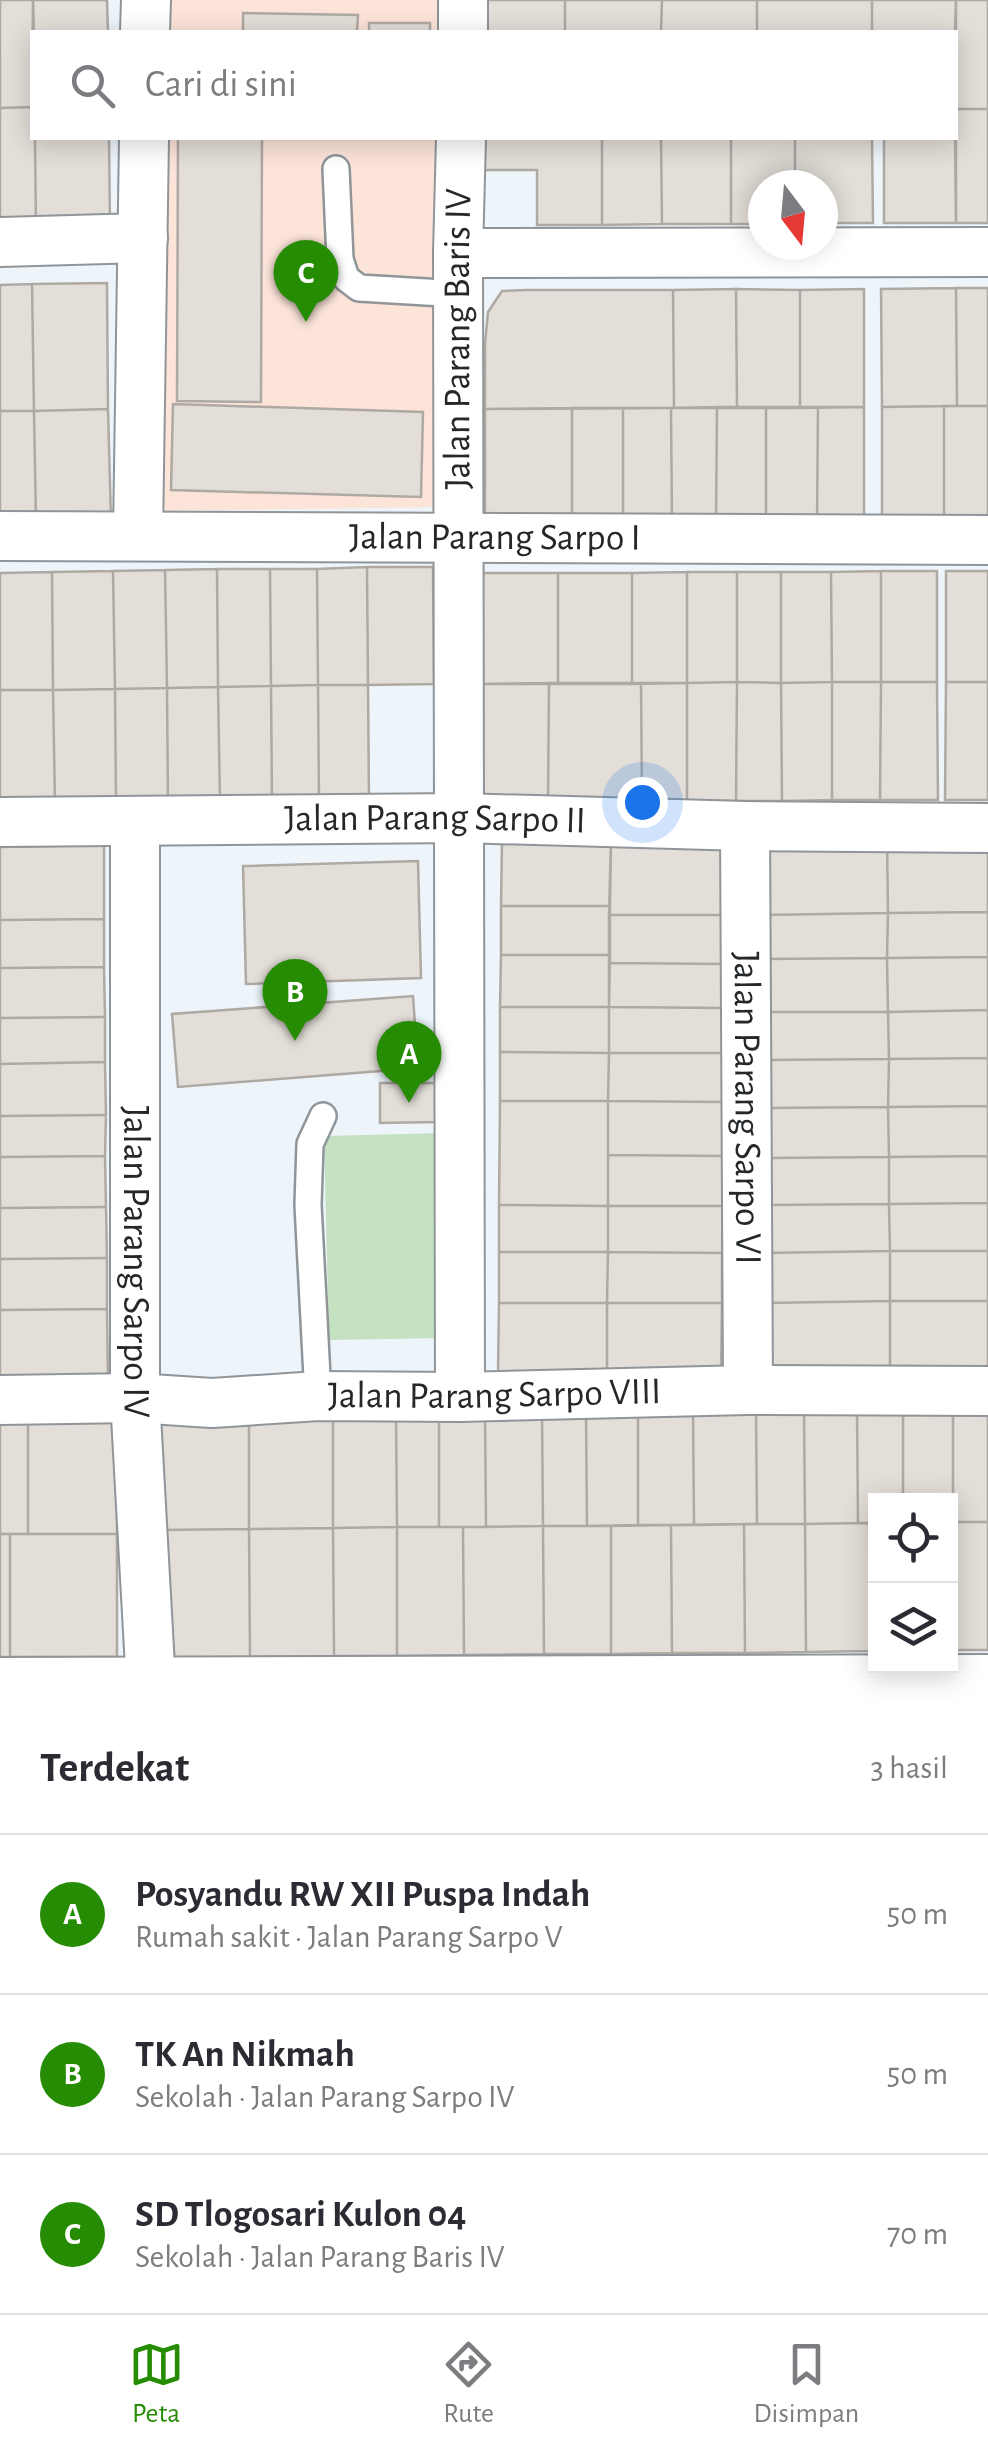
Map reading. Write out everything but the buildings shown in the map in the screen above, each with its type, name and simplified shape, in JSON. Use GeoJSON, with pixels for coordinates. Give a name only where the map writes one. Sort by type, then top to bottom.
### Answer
{"type":"FeatureCollection","features":[{"type":"Feature","properties":{"kind":"street"},"geometry":{"type":"LineString","coordinates":[[145,30],[146,0]]}},
{"type":"Feature","properties":{"kind":"street"},"geometry":{"type":"LineString","coordinates":[[462,30],[463,0]]}},
{"type":"Feature","properties":{"kind":"street"},"geometry":{"type":"LineString","coordinates":[[138,535],[144,140]]}},
{"type":"Feature","properties":{"kind":"street","name":"Jalan Parang Baris IV"},"geometry":{"type":"LineString","coordinates":[[460,140],[460,1397]]}},
{"type":"Feature","properties":{"kind":"street"},"geometry":{"type":"LineString","coordinates":[[0,242],[143,238]]}},
{"type":"Feature","properties":{"kind":"street"},"geometry":{"type":"LineString","coordinates":[[459,273],[988,252]]}},
{"type":"Feature","properties":{"kind":"street","name":"Jalan Parang Sarpo I"},"geometry":{"type":"LineString","coordinates":[[0,536],[988,540]]}},
{"type":"Feature","properties":{"kind":"street","name":"Jalan Parang Sarpo II"},"geometry":{"type":"LineString","coordinates":[[0,822],[460,818],[988,828]]}},
{"type":"Feature","properties":{"kind":"street","name":"Jalan Parang Sarpo IV"},"geometry":{"type":"LineString","coordinates":[[135,822],[135,1398],[151,1692]]}},
{"type":"Feature","properties":{"kind":"street","name":"Jalan Parang Sarpo VI"},"geometry":{"type":"LineString","coordinates":[[744,826],[748,1390]]}},
{"type":"Feature","properties":{"kind":"street","name":"Jalan Parang Sarpo VIII"},"geometry":{"type":"LineString","coordinates":[[0,1400],[135,1398],[212,1403],[318,1396],[988,1391]]}},
{"type":"Feature","properties":{"kind":"street"},"geometry":{"type":"LineString","coordinates":[[0,1682],[151,1692],[988,1679]]}},
{"type":"Feature","properties":{"kind":"lane"},"geometry":{"type":"LineString","coordinates":[[336,169],[340,259],[346,278],[359,288],[459,273]]}},
{"type":"Feature","properties":{"kind":"lane"},"geometry":{"type":"LineString","coordinates":[[318,1396],[308,1205],[310,1144],[323,1116]]}},
{"type":"Feature","properties":{"kind":"shaded area"},"geometry":{"type":"Polygon","coordinates":[[[158,0],[448,0],[448,30],[158,30],[158,0]]]}},
{"type":"Feature","properties":{"kind":"shaded area"},"geometry":{"type":"Polygon","coordinates":[[[159,140],[449,140],[453,507],[163,511],[159,140]]]}},
{"type":"Feature","properties":{"kind":"green space"},"geometry":{"type":"Polygon","coordinates":[[[442,1133],[445,1338],[329,1340],[324,1136],[442,1133]]]}},
{"type":"Feature","properties":{"kind":"place","name":"SD Tlogosari Kulon 04"},"geometry":{"type":"Point","coordinates":[306,322]}},
{"type":"Feature","properties":{"kind":"place","name":"TK An Nikmah"},"geometry":{"type":"Point","coordinates":[295,1041]}},
{"type":"Feature","properties":{"kind":"place","name":"Posyandu RW XII Puspa Indah"},"geometry":{"type":"Point","coordinates":[409,1103]}}]}
